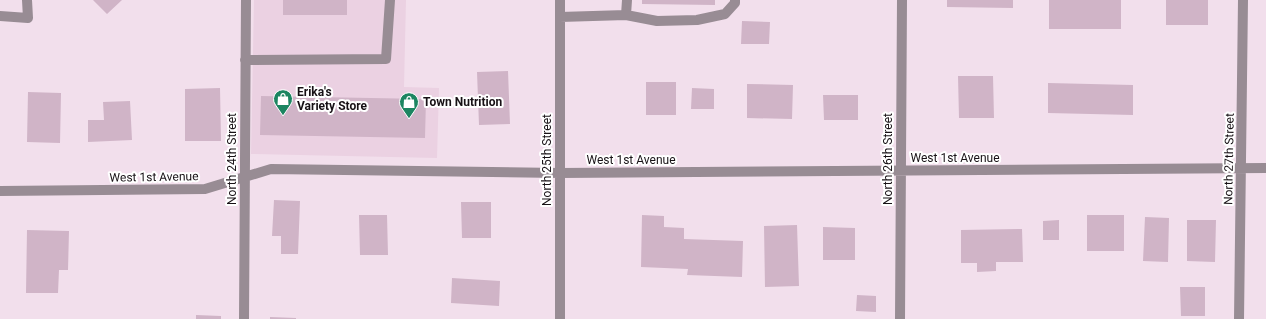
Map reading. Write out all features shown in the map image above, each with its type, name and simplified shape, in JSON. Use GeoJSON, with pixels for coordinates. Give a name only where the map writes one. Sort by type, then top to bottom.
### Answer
{"type":"FeatureCollection","features":[{"type":"Feature","properties":{"kind":"street"},"geometry":{"type":"LineString","coordinates":[[0,16],[28,18],[27,0]]}},
{"type":"Feature","properties":{"kind":"street","name":"North 24th Street"},"geometry":{"type":"LineString","coordinates":[[244,319],[246,0]]}},
{"type":"Feature","properties":{"kind":"street"},"geometry":{"type":"LineString","coordinates":[[246,60],[386,59],[390,0]]}},
{"type":"Feature","properties":{"kind":"street","name":"North 25th Street"},"geometry":{"type":"LineString","coordinates":[[560,0],[560,319]]}},
{"type":"Feature","properties":{"kind":"street"},"geometry":{"type":"LineString","coordinates":[[626,15],[627,0]]}},
{"type":"Feature","properties":{"kind":"street"},"geometry":{"type":"LineString","coordinates":[[560,17],[626,15],[656,21],[698,20],[726,14],[735,3],[735,0]]}},
{"type":"Feature","properties":{"kind":"street","name":"North 26th Street"},"geometry":{"type":"LineString","coordinates":[[900,319],[902,0]]}},
{"type":"Feature","properties":{"kind":"street","name":"North 27th Street"},"geometry":{"type":"LineString","coordinates":[[1240,319],[1243,0]]}},
{"type":"Feature","properties":{"kind":"street","name":"West 1st Avenue"},"geometry":{"type":"LineString","coordinates":[[0,191],[205,189],[271,169],[560,173],[1266,168]]}},
{"type":"Feature","properties":{"kind":"shaded area"},"geometry":{"type":"Polygon","coordinates":[[[254,0],[406,0],[404,87],[439,88],[437,158],[251,154],[254,0]]]}},
{"type":"Feature","properties":{"kind":"building"},"geometry":{"type":"Polygon","coordinates":[[[93,0],[122,0],[107,14],[93,0]]]}},
{"type":"Feature","properties":{"kind":"building"},"geometry":{"type":"Polygon","coordinates":[[[283,0],[347,0],[347,15],[283,15],[283,0]]]}},
{"type":"Feature","properties":{"kind":"building"},"geometry":{"type":"Polygon","coordinates":[[[642,0],[715,0],[715,5],[642,4],[642,0]]]}},
{"type":"Feature","properties":{"kind":"building"},"geometry":{"type":"Polygon","coordinates":[[[947,0],[1013,0],[1013,8],[947,7],[947,0]]]}},
{"type":"Feature","properties":{"kind":"building"},"geometry":{"type":"Polygon","coordinates":[[[1049,0],[1121,0],[1121,29],[1049,29],[1049,0]]]}},
{"type":"Feature","properties":{"kind":"building"},"geometry":{"type":"Polygon","coordinates":[[[1166,0],[1208,0],[1208,25],[1166,25],[1166,0]]]}},
{"type":"Feature","properties":{"kind":"building"},"geometry":{"type":"Polygon","coordinates":[[[742,21],[770,22],[769,44],[741,44],[742,21]]]}},
{"type":"Feature","properties":{"kind":"building"},"geometry":{"type":"Polygon","coordinates":[[[508,71],[510,124],[479,125],[477,72],[508,71]]]}},
{"type":"Feature","properties":{"kind":"building"},"geometry":{"type":"Polygon","coordinates":[[[958,76],[993,76],[994,118],[959,118],[958,76]]]}},
{"type":"Feature","properties":{"kind":"building"},"geometry":{"type":"Polygon","coordinates":[[[646,82],[676,82],[676,115],[646,115],[646,82]]]}},
{"type":"Feature","properties":{"kind":"building"},"geometry":{"type":"Polygon","coordinates":[[[1048,83],[1133,85],[1133,115],[1048,113],[1048,83]]]}},
{"type":"Feature","properties":{"kind":"building"},"geometry":{"type":"Polygon","coordinates":[[[747,84],[793,85],[792,119],[747,118],[747,84]]]}},
{"type":"Feature","properties":{"kind":"building"},"geometry":{"type":"Polygon","coordinates":[[[220,88],[221,141],[185,141],[185,89],[220,88]]]}},
{"type":"Feature","properties":{"kind":"building"},"geometry":{"type":"Polygon","coordinates":[[[692,88],[714,89],[714,109],[691,109],[692,88]]]}},
{"type":"Feature","properties":{"kind":"building"},"geometry":{"type":"Polygon","coordinates":[[[28,92],[61,93],[60,143],[27,142],[28,92]]]}},
{"type":"Feature","properties":{"kind":"building"},"geometry":{"type":"Polygon","coordinates":[[[823,95],[858,95],[858,120],[824,120],[823,95]]]}},
{"type":"Feature","properties":{"kind":"building"},"geometry":{"type":"Polygon","coordinates":[[[261,96],[426,99],[425,138],[260,135],[261,96]]]}},
{"type":"Feature","properties":{"kind":"building"},"geometry":{"type":"Polygon","coordinates":[[[130,101],[132,140],[88,142],[88,120],[104,120],[103,102],[130,101]]]}},
{"type":"Feature","properties":{"kind":"building"},"geometry":{"type":"Polygon","coordinates":[[[274,200],[300,201],[298,254],[281,254],[281,236],[272,236],[274,200]]]}},
{"type":"Feature","properties":{"kind":"building"},"geometry":{"type":"Polygon","coordinates":[[[461,202],[491,202],[491,238],[462,238],[461,202]]]}},
{"type":"Feature","properties":{"kind":"building"},"geometry":{"type":"Polygon","coordinates":[[[359,215],[387,215],[388,255],[360,255],[359,215]]]}},
{"type":"Feature","properties":{"kind":"building"},"geometry":{"type":"Polygon","coordinates":[[[642,215],[664,216],[664,227],[684,228],[684,239],[743,241],[742,277],[687,275],[688,269],[641,267],[642,215]]]}},
{"type":"Feature","properties":{"kind":"building"},"geometry":{"type":"Polygon","coordinates":[[[1087,215],[1124,215],[1124,251],[1087,251],[1087,215]]]}},
{"type":"Feature","properties":{"kind":"building"},"geometry":{"type":"Polygon","coordinates":[[[1145,217],[1169,218],[1168,262],[1143,261],[1145,217]]]}},
{"type":"Feature","properties":{"kind":"building"},"geometry":{"type":"Polygon","coordinates":[[[1059,220],[1059,240],[1043,240],[1043,221],[1059,220]]]}},
{"type":"Feature","properties":{"kind":"building"},"geometry":{"type":"Polygon","coordinates":[[[1187,220],[1216,220],[1215,262],[1187,261],[1187,220]]]}},
{"type":"Feature","properties":{"kind":"building"},"geometry":{"type":"Polygon","coordinates":[[[797,225],[799,286],[765,287],[764,226],[797,225]]]}},
{"type":"Feature","properties":{"kind":"building"},"geometry":{"type":"Polygon","coordinates":[[[823,227],[855,228],[855,260],[823,260],[823,227]]]}},
{"type":"Feature","properties":{"kind":"building"},"geometry":{"type":"Polygon","coordinates":[[[1022,229],[1023,262],[996,262],[996,271],[977,272],[977,263],[961,263],[961,230],[1022,229]]]}},
{"type":"Feature","properties":{"kind":"building"},"geometry":{"type":"Polygon","coordinates":[[[27,230],[69,231],[68,270],[59,270],[58,293],[26,293],[27,230]]]}},
{"type":"Feature","properties":{"kind":"building"},"geometry":{"type":"Polygon","coordinates":[[[452,278],[500,281],[499,306],[451,303],[452,278]]]}},
{"type":"Feature","properties":{"kind":"building"},"geometry":{"type":"Polygon","coordinates":[[[1180,287],[1205,287],[1205,316],[1181,316],[1180,287]]]}},
{"type":"Feature","properties":{"kind":"building"},"geometry":{"type":"Polygon","coordinates":[[[857,295],[876,296],[876,312],[856,311],[857,295]]]}},
{"type":"Feature","properties":{"kind":"building"},"geometry":{"type":"Polygon","coordinates":[[[196,315],[221,316],[221,319],[196,319],[196,315]]]}},
{"type":"Feature","properties":{"kind":"building"},"geometry":{"type":"Polygon","coordinates":[[[270,317],[296,318],[296,319],[270,319],[270,317]]]}},
{"type":"Feature","properties":{"kind":"place","name":"Erika's Variety Store"},"geometry":{"type":"Point","coordinates":[283,116]}},
{"type":"Feature","properties":{"kind":"place","name":"Town Nutrition"},"geometry":{"type":"Point","coordinates":[409,119]}}]}
